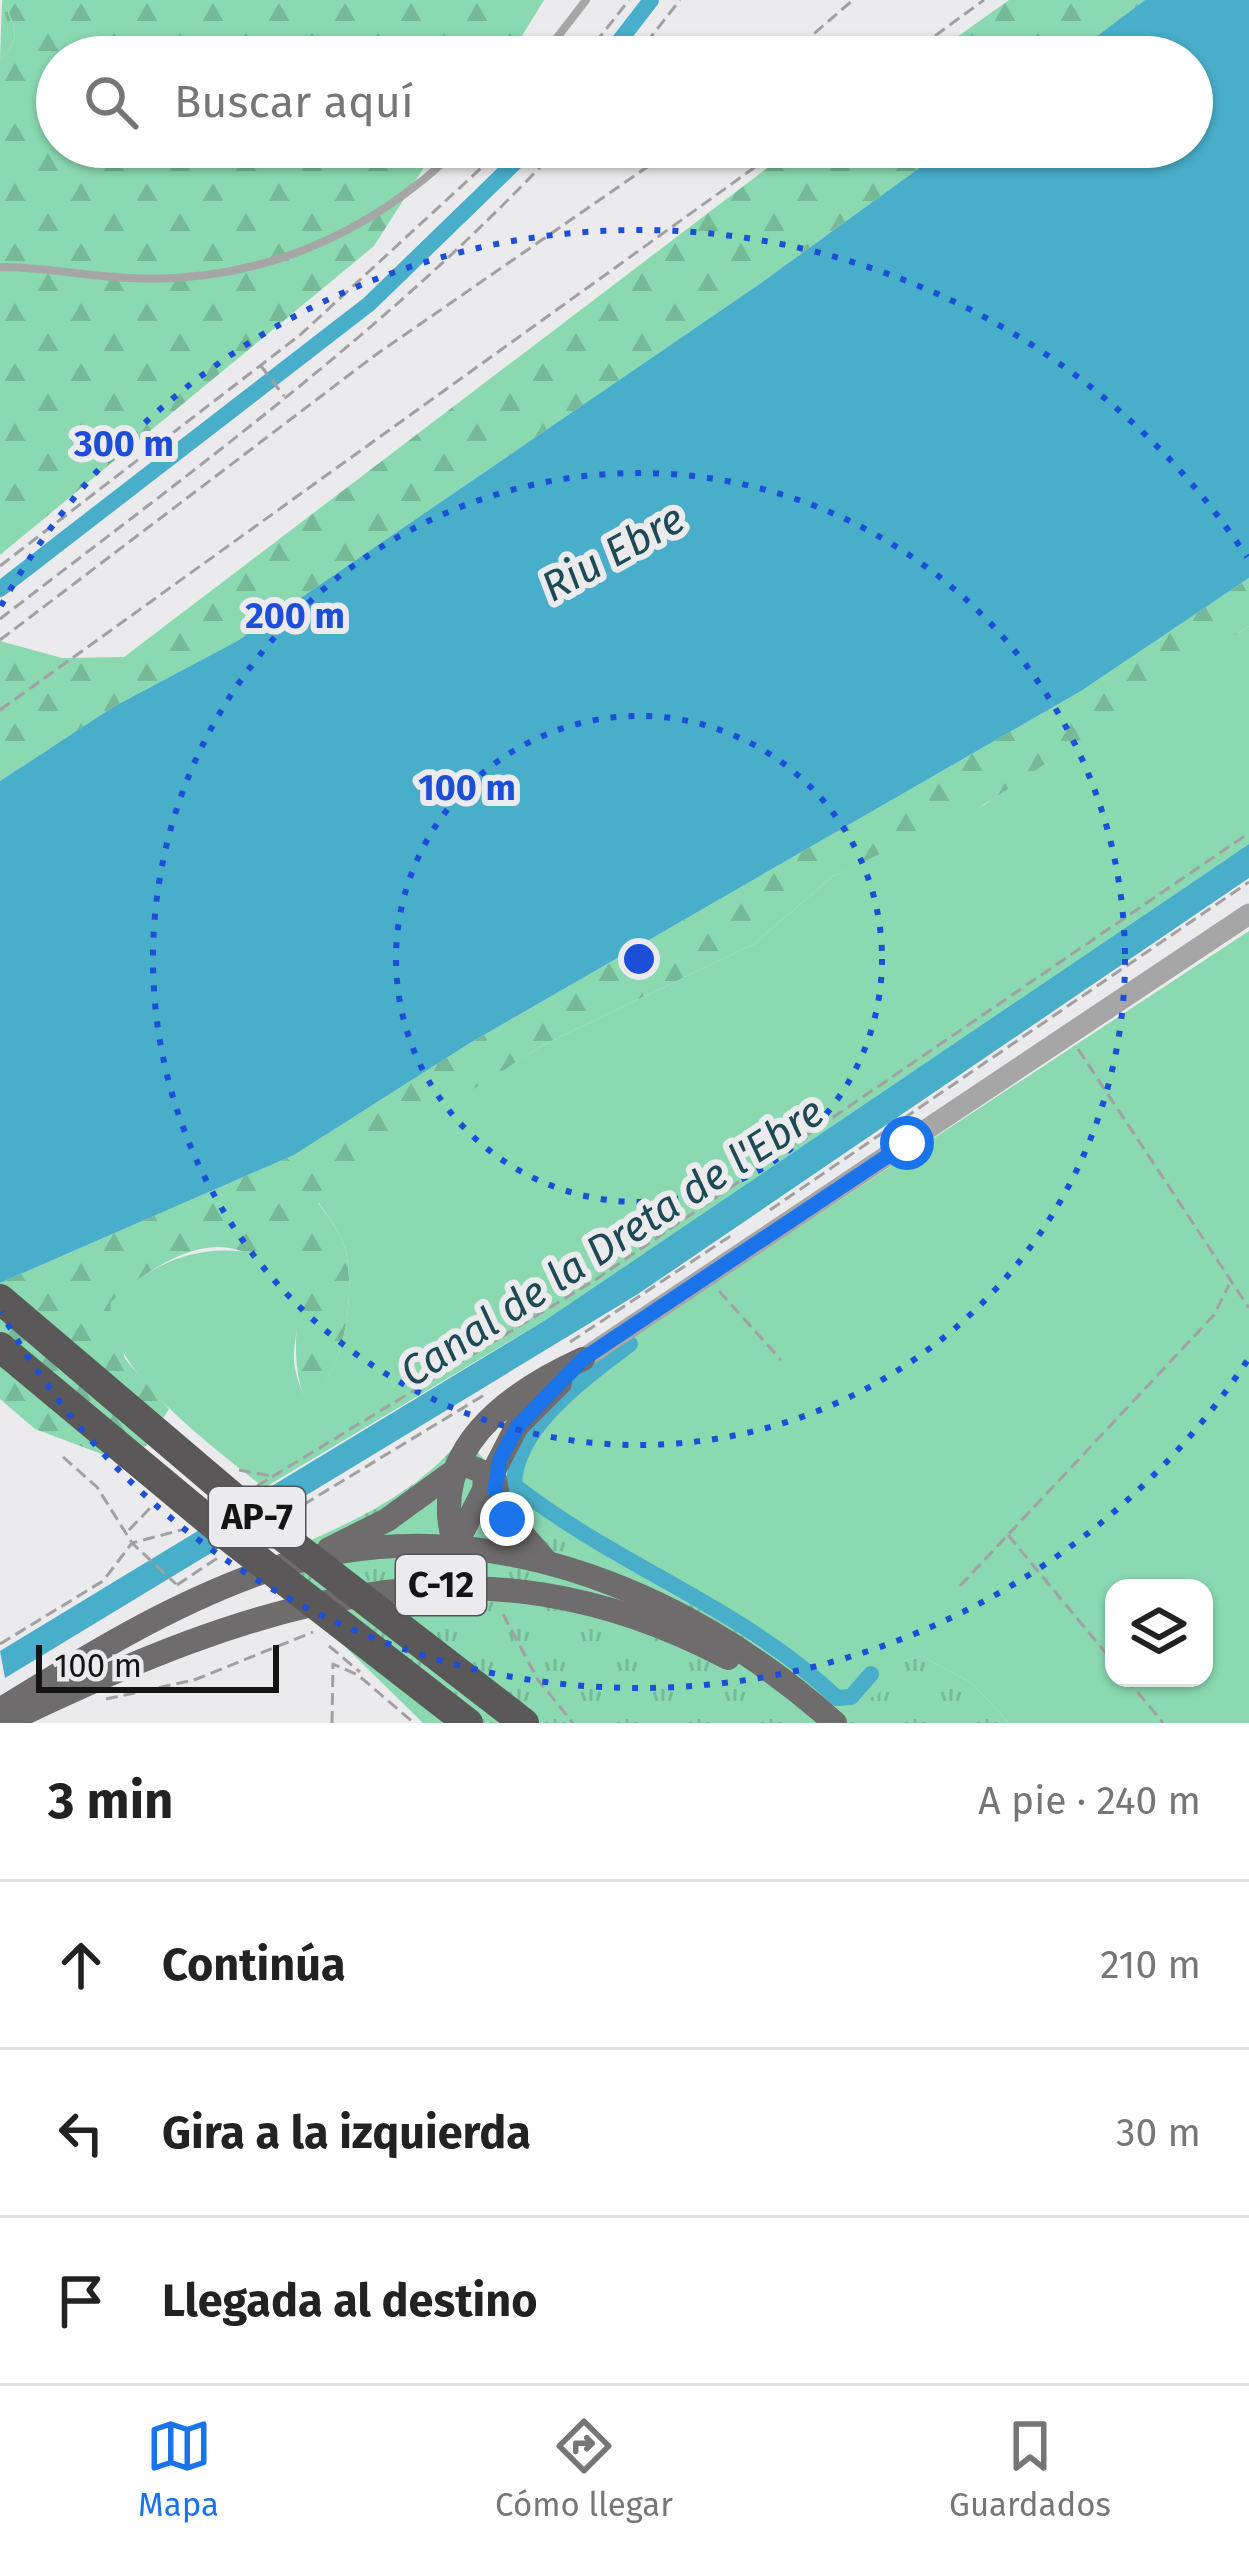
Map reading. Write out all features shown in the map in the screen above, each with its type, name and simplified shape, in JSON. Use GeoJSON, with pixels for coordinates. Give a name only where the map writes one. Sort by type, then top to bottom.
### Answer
{"type":"FeatureCollection","features":[{"type":"Feature","properties":{"kind":"highway","name":"AP-7"},"geometry":{"type":"LineString","coordinates":[[0,1299],[247,1509],[524,1723]]}},
{"type":"Feature","properties":{"kind":"highway","name":"AP-7"},"geometry":{"type":"LineString","coordinates":[[0,1347],[226,1534],[468,1723]]}},
{"type":"Feature","properties":{"kind":"main road"},"geometry":{"type":"LineString","coordinates":[[455,1546],[518,1426],[572,1353]]}},
{"type":"Feature","properties":{"kind":"main road"},"geometry":{"type":"LineString","coordinates":[[455,1546],[446,1509],[455,1469],[472,1440],[503,1408],[572,1353]]}},
{"type":"Feature","properties":{"kind":"main road"},"geometry":{"type":"LineString","coordinates":[[500,1459],[494,1478],[500,1509],[546,1561]]}},
{"type":"Feature","properties":{"kind":"main road"},"geometry":{"type":"LineString","coordinates":[[294,1564],[387,1520],[464,1464],[482,1469],[484,1493]]}},
{"type":"Feature","properties":{"kind":"main road","name":"C-12"},"geometry":{"type":"LineString","coordinates":[[0,1710],[162,1616],[294,1564],[455,1546],[546,1561],[655,1598],[765,1663],[835,1723]]}},
{"type":"Feature","properties":{"kind":"main road","name":"C-12"},"geometry":{"type":"LineString","coordinates":[[3,1723],[150,1658],[333,1598],[406,1586],[496,1586],[630,1613],[669,1628],[758,1677],[818,1723]]}},
{"type":"Feature","properties":{"kind":"main road","name":"C-12"},"geometry":{"type":"LineString","coordinates":[[742,1650],[758,1677]]}},
{"type":"Feature","properties":{"kind":"street"},"geometry":{"type":"LineString","coordinates":[[572,1353],[706,1276],[1249,914]]}},
{"type":"Feature","properties":{"kind":"lane"},"geometry":{"type":"LineString","coordinates":[[558,36],[586,0]]}},
{"type":"Feature","properties":{"kind":"lane"},"geometry":{"type":"LineString","coordinates":[[0,267],[50,267],[128,278],[253,269],[371,222],[435,168]]}},
{"type":"Feature","properties":{"kind":"path"},"geometry":{"type":"LineString","coordinates":[[601,36],[629,0]]}},
{"type":"Feature","properties":{"kind":"path"},"geometry":{"type":"LineString","coordinates":[[652,36],[680,0]]}},
{"type":"Feature","properties":{"kind":"path"},"geometry":{"type":"LineString","coordinates":[[811,36],[853,0]]}},
{"type":"Feature","properties":{"kind":"path"},"geometry":{"type":"LineString","coordinates":[[935,36],[984,0]]}},
{"type":"Feature","properties":{"kind":"path"},"geometry":{"type":"LineString","coordinates":[[0,566],[261,366],[413,236],[483,168]]}},
{"type":"Feature","properties":{"kind":"path"},"geometry":{"type":"LineString","coordinates":[[0,620],[399,305],[539,168]]}},
{"type":"Feature","properties":{"kind":"path"},"geometry":{"type":"LineString","coordinates":[[0,640],[374,356],[646,168]]}},
{"type":"Feature","properties":{"kind":"path"},"geometry":{"type":"LineString","coordinates":[[0,710],[754,168]]}},
{"type":"Feature","properties":{"kind":"path"},"geometry":{"type":"LineString","coordinates":[[261,366],[285,397]]}},
{"type":"Feature","properties":{"kind":"path"},"geometry":{"type":"LineString","coordinates":[[444,1374],[596,1280],[1249,832]]}},
{"type":"Feature","properties":{"kind":"path"},"geometry":{"type":"LineString","coordinates":[[758,1218],[1249,882]]}},
{"type":"Feature","properties":{"kind":"path"},"geometry":{"type":"LineString","coordinates":[[1067,1033],[1229,1285],[1249,1308]]}},
{"type":"Feature","properties":{"kind":"path"},"geometry":{"type":"LineString","coordinates":[[572,1353],[741,1229]]}},
{"type":"Feature","properties":{"kind":"path"},"geometry":{"type":"LineString","coordinates":[[706,1276],[781,1360]]}},
{"type":"Feature","properties":{"kind":"path"},"geometry":{"type":"LineString","coordinates":[[960,1586],[1214,1315],[1229,1285]]}},
{"type":"Feature","properties":{"kind":"path"},"geometry":{"type":"LineString","coordinates":[[282,1518],[492,1390]]}},
{"type":"Feature","properties":{"kind":"path"},"geometry":{"type":"LineString","coordinates":[[63,1457],[97,1487],[132,1543],[177,1585]]}},
{"type":"Feature","properties":{"kind":"path"},"geometry":{"type":"LineString","coordinates":[[1007,1534],[1105,1653]]}},
{"type":"Feature","properties":{"kind":"path"},"geometry":{"type":"LineString","coordinates":[[162,1593],[224,1554]]}},
{"type":"Feature","properties":{"kind":"path"},"geometry":{"type":"LineString","coordinates":[[496,1586],[500,1610],[538,1680],[573,1723]]}},
{"type":"Feature","properties":{"kind":"path"},"geometry":{"type":"LineString","coordinates":[[96,1701],[194,1680],[314,1631]]}},
{"type":"Feature","properties":{"kind":"path"},"geometry":{"type":"LineString","coordinates":[[329,1646],[414,1723]]}},
{"type":"Feature","properties":{"kind":"path"},"geometry":{"type":"LineString","coordinates":[[358,1675],[370,1660]]}},
{"type":"Feature","properties":{"kind":"path"},"geometry":{"type":"LineString","coordinates":[[332,1723],[333,1664],[358,1675]]}},
{"type":"Feature","properties":{"kind":"path"},"geometry":{"type":"LineString","coordinates":[[1133,1687],[1163,1723]]}},
{"type":"Feature","properties":{"kind":"green space"},"geometry":{"type":"Polygon","coordinates":[[[2,0],[15,32],[0,60],[2,0]]]}},
{"type":"Feature","properties":{"kind":"green space"},"geometry":{"type":"Polygon","coordinates":[[[2,0],[544,0],[522,36],[36,36],[36,168],[424,168],[374,246],[0,555],[0,60],[14,38],[2,0]]]}},
{"type":"Feature","properties":{"kind":"green space"},"geometry":{"type":"Polygon","coordinates":[[[1009,0],[1145,0],[1097,36],[958,36],[1009,0]]]}},
{"type":"Feature","properties":{"kind":"green space"},"geometry":{"type":"Polygon","coordinates":[[[767,168],[919,168],[761,283],[239,640],[113,707],[0,781],[0,641],[62,658],[124,657],[767,168]]]}},
{"type":"Feature","properties":{"kind":"green space"},"geometry":{"type":"Polygon","coordinates":[[[1249,578],[1249,626],[1034,774],[965,816],[833,876],[754,944],[543,1045],[341,1175],[318,1203],[346,1252],[348,1312],[330,1374],[305,1399],[296,1357],[299,1288],[248,1254],[224,1247],[170,1260],[111,1303],[125,1359],[169,1409],[146,1446],[107,1456],[35,1429],[0,1399],[0,1283],[294,1155],[470,1043],[1081,691],[1249,578]]]}},
{"type":"Feature","properties":{"kind":"green space"},"geometry":{"type":"Polygon","coordinates":[[[1249,626],[1249,844],[547,1319],[264,1488],[166,1405],[124,1353],[113,1327],[111,1302],[144,1275],[199,1253],[262,1255],[287,1265],[297,1280],[300,1301],[294,1360],[305,1398],[330,1373],[348,1311],[346,1252],[318,1202],[324,1184],[543,1045],[754,944],[833,876],[984,805],[1249,626]]]}},
{"type":"Feature","properties":{"kind":"green space"},"geometry":{"type":"Polygon","coordinates":[[[1249,931],[1249,1723],[1009,1723],[972,1683],[921,1656],[903,1661],[879,1693],[844,1714],[726,1622],[523,1521],[504,1481],[542,1411],[601,1357],[1249,931]]]}},
{"type":"Feature","properties":{"kind":"green space"},"geometry":{"type":"Polygon","coordinates":[[[463,1436],[504,1481],[524,1521],[726,1622],[844,1714],[903,1661],[921,1656],[972,1683],[1009,1723],[423,1723],[322,1624],[249,1567],[393,1498],[419,1480],[463,1436]]]}},
{"type":"Feature","properties":{"kind":"water","name":"Riu Ebre"},"geometry":{"type":"Polygon","coordinates":[[[1145,0],[1249,0],[1249,578],[1081,691],[470,1043],[294,1155],[0,1283],[0,781],[113,707],[239,640],[761,283],[919,168],[1213,168],[1213,36],[1097,36],[1145,0]]]}},
{"type":"Feature","properties":{"kind":"water"},"geometry":{"type":"Polygon","coordinates":[[[1249,844],[1249,878],[638,1294],[5,1678],[0,1651],[547,1319],[1249,844]]]}},
{"type":"Feature","properties":{"kind":"waterway"},"geometry":{"type":"LineString","coordinates":[[623,36],[651,0]]}},
{"type":"Feature","properties":{"kind":"waterway"},"geometry":{"type":"LineString","coordinates":[[0,589],[369,304],[509,168]]}},
{"type":"Feature","properties":{"kind":"waterway"},"geometry":{"type":"LineString","coordinates":[[630,1344],[575,1387],[540,1423],[518,1463],[514,1485],[594,1540],[761,1638],[837,1698],[851,1697],[871,1674]]}},
{"type":"Feature","properties":{"kind":"route"},"geometry":{"type":"LineString","coordinates":[[507,1519],[495,1489],[500,1459],[518,1426],[583,1359],[907,1143]]}},
{"type":"Feature","properties":{"kind":"water label","name":"Canal de la Dreta de l'Ebre"},"geometry":{"type":"Point","coordinates":[612,1242]}}]}
